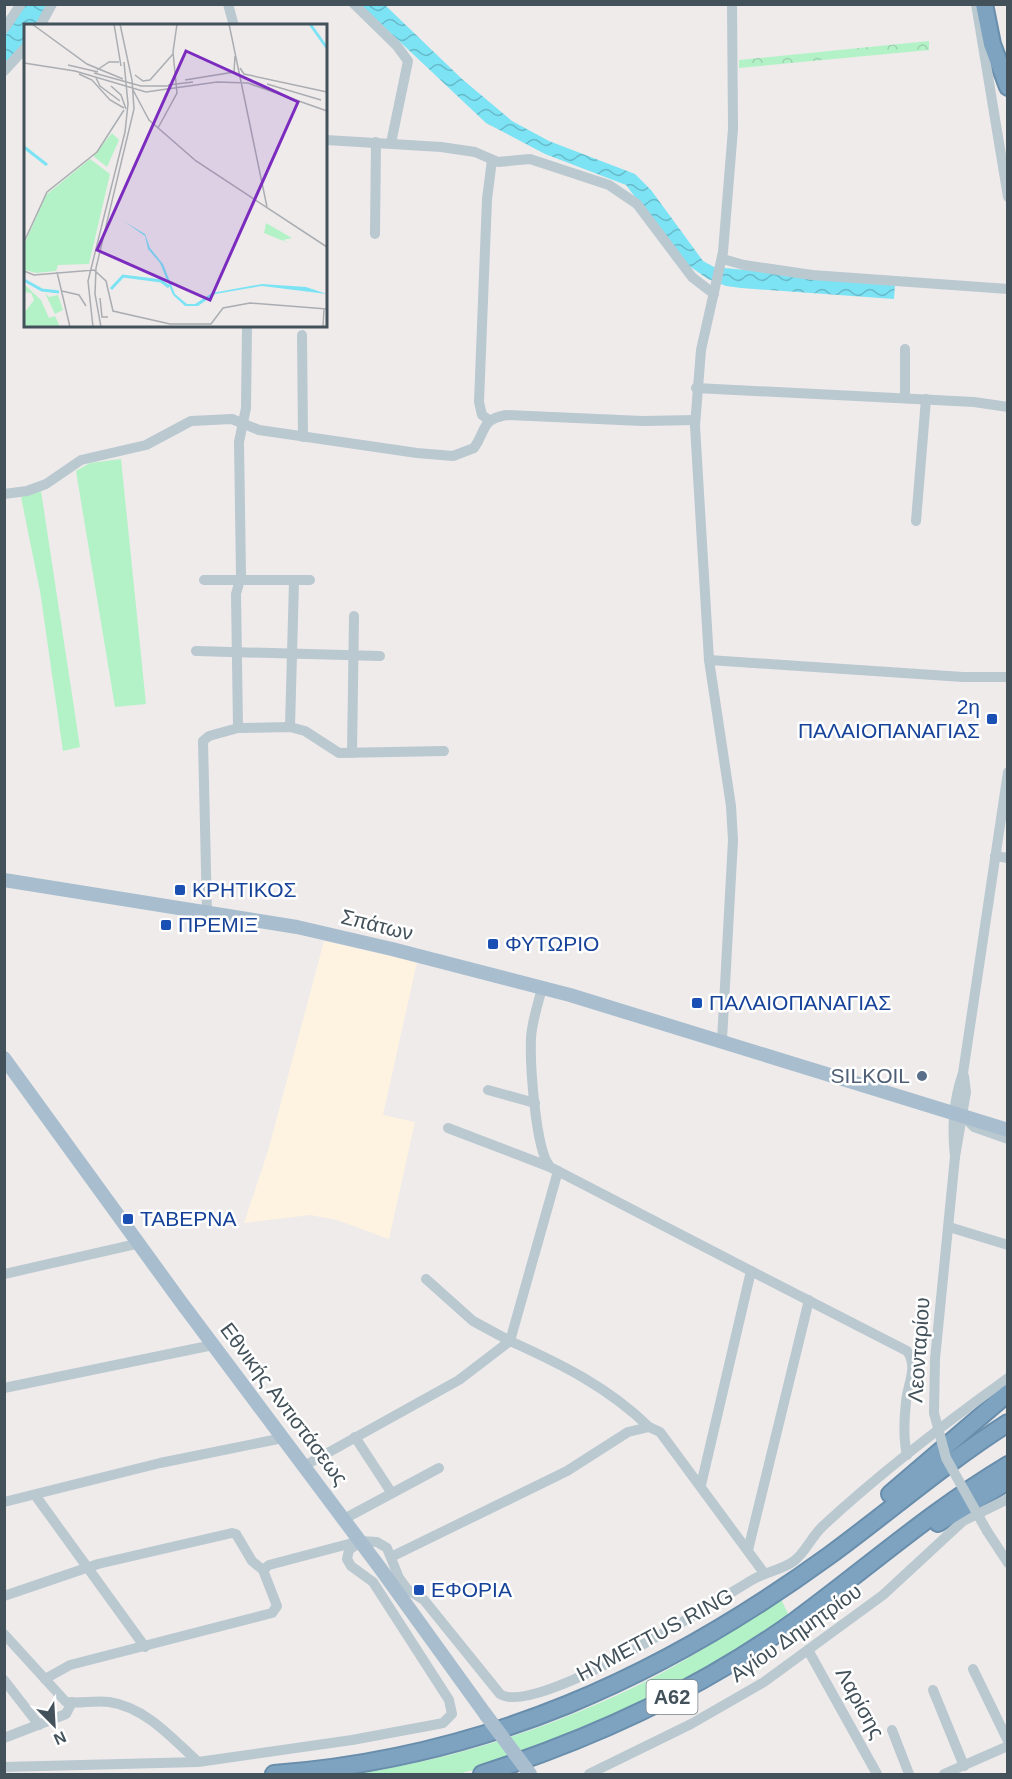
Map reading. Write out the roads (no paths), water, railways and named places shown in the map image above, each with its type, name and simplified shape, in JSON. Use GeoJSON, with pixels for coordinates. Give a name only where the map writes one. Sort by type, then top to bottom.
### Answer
{"type":"FeatureCollection","features":[{"type":"Feature","properties":{"kind":"highway"},"geometry":{"type":"LineString","coordinates":[[984,4],[992,44],[1008,87]]}},
{"type":"Feature","properties":{"kind":"highway"},"geometry":{"type":"LineString","coordinates":[[994,4],[1008,78]]}},
{"type":"Feature","properties":{"kind":"highway"},"geometry":{"type":"LineString","coordinates":[[782,1588],[1008,1393]]}},
{"type":"Feature","properties":{"kind":"highway","name":"HYMETTUS RING"},"geometry":{"type":"LineString","coordinates":[[274,1774],[338,1768],[407,1756],[474,1739],[540,1717],[604,1690],[674,1656],[782,1588],[831,1554],[959,1455],[1008,1423]]}},
{"type":"Feature","properties":{"kind":"highway","name":"Α62"},"geometry":{"type":"LineString","coordinates":[[482,1774],[562,1748],[671,1698],[745,1655],[844,1583],[946,1504],[1008,1466]]}},
{"type":"Feature","properties":{"kind":"highway"},"geometry":{"type":"LineString","coordinates":[[844,1583],[1008,1481]]}},
{"type":"Feature","properties":{"kind":"main road","name":"Σπάτων"},"geometry":{"type":"LineString","coordinates":[[4,880],[297,927],[542,988],[727,1041],[836,1069],[959,1110],[1008,1130]]}},
{"type":"Feature","properties":{"kind":"main road","name":"Εθνικής Αντιστάσεως"},"geometry":{"type":"LineString","coordinates":[[4,1058],[530,1774]]}},
{"type":"Feature","properties":{"kind":"main road","name":"Σπάτων"},"geometry":{"type":"LineString","coordinates":[[959,1110],[1008,1120]]}},
{"type":"Feature","properties":{"kind":"street"},"geometry":{"type":"LineString","coordinates":[[4,29],[21,4]]}},
{"type":"Feature","properties":{"kind":"street"},"geometry":{"type":"LineString","coordinates":[[41,24],[52,4]]}},
{"type":"Feature","properties":{"kind":"street"},"geometry":{"type":"LineString","coordinates":[[228,4],[233,24]]}},
{"type":"Feature","properties":{"kind":"street"},"geometry":{"type":"LineString","coordinates":[[354,4],[397,46],[408,61],[391,143]]}},
{"type":"Feature","properties":{"kind":"street"},"geometry":{"type":"LineString","coordinates":[[727,1041],[733,840],[731,806],[709,660],[695,420],[701,350],[722,262],[733,129],[732,4]]}},
{"type":"Feature","properties":{"kind":"street"},"geometry":{"type":"LineString","coordinates":[[976,4],[1008,197]]}},
{"type":"Feature","properties":{"kind":"street"},"geometry":{"type":"LineString","coordinates":[[4,71],[24,49]]}},
{"type":"Feature","properties":{"kind":"street"},"geometry":{"type":"LineString","coordinates":[[327,140],[391,143],[475,152],[492,160],[524,158],[537,160],[622,191],[637,204],[692,277],[715,290]]}},
{"type":"Feature","properties":{"kind":"street"},"geometry":{"type":"LineString","coordinates":[[375,234],[376,142]]}},
{"type":"Feature","properties":{"kind":"street"},"geometry":{"type":"LineString","coordinates":[[489,420],[482,415],[479,402],[487,199],[492,160]]}},
{"type":"Feature","properties":{"kind":"street"},"geometry":{"type":"LineString","coordinates":[[722,262],[812,275],[1008,289]]}},
{"type":"Feature","properties":{"kind":"street"},"geometry":{"type":"LineString","coordinates":[[238,728],[236,654],[239,580],[238,442],[244,425],[247,327]]}},
{"type":"Feature","properties":{"kind":"street"},"geometry":{"type":"LineString","coordinates":[[302,334],[303,437]]}},
{"type":"Feature","properties":{"kind":"street"},"geometry":{"type":"LineString","coordinates":[[905,349],[905,398]]}},
{"type":"Feature","properties":{"kind":"street"},"geometry":{"type":"LineString","coordinates":[[696,388],[926,399],[1008,407]]}},
{"type":"Feature","properties":{"kind":"street"},"geometry":{"type":"LineString","coordinates":[[916,521],[926,399]]}},
{"type":"Feature","properties":{"kind":"street"},"geometry":{"type":"LineString","coordinates":[[4,494],[27,491],[46,484],[81,460],[146,445],[191,421],[232,419],[244,425],[303,437],[453,456],[474,448],[489,420],[506,415],[642,421],[695,420]]}},
{"type":"Feature","properties":{"kind":"street"},"geometry":{"type":"LineString","coordinates":[[204,580],[310,580]]}},
{"type":"Feature","properties":{"kind":"street"},"geometry":{"type":"LineString","coordinates":[[290,727],[294,581]]}},
{"type":"Feature","properties":{"kind":"street"},"geometry":{"type":"LineString","coordinates":[[352,753],[354,616]]}},
{"type":"Feature","properties":{"kind":"street"},"geometry":{"type":"LineString","coordinates":[[196,651],[236,654],[380,656]]}},
{"type":"Feature","properties":{"kind":"street"},"geometry":{"type":"LineString","coordinates":[[709,660],[963,677],[1008,677]]}},
{"type":"Feature","properties":{"kind":"street"},"geometry":{"type":"LineString","coordinates":[[992,676],[1008,670]]}},
{"type":"Feature","properties":{"kind":"street"},"geometry":{"type":"LineString","coordinates":[[207,912],[203,741],[209,736],[238,728],[290,727],[305,731],[339,753],[444,751]]}},
{"type":"Feature","properties":{"kind":"street","name":"Λεονταρίου"},"geometry":{"type":"LineString","coordinates":[[1008,772],[963,1073],[933,1380],[934,1413],[950,1468],[1008,1563]]}},
{"type":"Feature","properties":{"kind":"street"},"geometry":{"type":"LineString","coordinates":[[995,855],[1008,858]]}},
{"type":"Feature","properties":{"kind":"street"},"geometry":{"type":"LineString","coordinates":[[542,988],[531,1036],[535,1103],[543,1156],[554,1169]]}},
{"type":"Feature","properties":{"kind":"street"},"geometry":{"type":"LineString","coordinates":[[488,1090],[535,1103]]}},
{"type":"Feature","properties":{"kind":"street"},"geometry":{"type":"LineString","coordinates":[[959,1110],[974,1127],[1008,1139]]}},
{"type":"Feature","properties":{"kind":"street"},"geometry":{"type":"LineString","coordinates":[[448,1128],[554,1169],[902,1347],[910,1354],[913,1369],[906,1400],[904,1429],[907,1455]]}},
{"type":"Feature","properties":{"kind":"street"},"geometry":{"type":"LineString","coordinates":[[304,1466],[459,1380],[510,1341],[554,1169]]}},
{"type":"Feature","properties":{"kind":"street"},"geometry":{"type":"LineString","coordinates":[[949,1227],[1008,1245]]}},
{"type":"Feature","properties":{"kind":"street"},"geometry":{"type":"LineString","coordinates":[[4,1274],[140,1243]]}},
{"type":"Feature","properties":{"kind":"street"},"geometry":{"type":"LineString","coordinates":[[701,1485],[751,1271]]}},
{"type":"Feature","properties":{"kind":"street"},"geometry":{"type":"LineString","coordinates":[[426,1279],[473,1322],[580,1373],[660,1432],[764,1573]]}},
{"type":"Feature","properties":{"kind":"street"},"geometry":{"type":"LineString","coordinates":[[748,1550],[809,1300]]}},
{"type":"Feature","properties":{"kind":"street"},"geometry":{"type":"LineString","coordinates":[[4,1388],[213,1345]]}},
{"type":"Feature","properties":{"kind":"street"},"geometry":{"type":"LineString","coordinates":[[263,1570],[276,1561],[360,1541],[382,1544],[407,1589],[424,1600],[495,1688],[510,1698],[555,1686],[633,1651],[764,1573],[784,1567],[797,1559],[823,1526],[907,1455],[1008,1378]]}},
{"type":"Feature","properties":{"kind":"street"},"geometry":{"type":"LineString","coordinates":[[391,1557],[567,1471],[628,1432],[649,1426]]}},
{"type":"Feature","properties":{"kind":"street"},"geometry":{"type":"LineString","coordinates":[[355,1437],[391,1492]]}},
{"type":"Feature","properties":{"kind":"street"},"geometry":{"type":"LineString","coordinates":[[4,1502],[160,1463],[283,1438]]}},
{"type":"Feature","properties":{"kind":"street"},"geometry":{"type":"LineString","coordinates":[[344,1520],[391,1492],[439,1468]]}},
{"type":"Feature","properties":{"kind":"street"},"geometry":{"type":"LineString","coordinates":[[35,1495],[145,1647]]}},
{"type":"Feature","properties":{"kind":"street","name":"Αγίου Δημητρίου"},"geometry":{"type":"LineString","coordinates":[[589,1774],[729,1703],[808,1650],[890,1589],[963,1521],[1008,1498]]}},
{"type":"Feature","properties":{"kind":"street"},"geometry":{"type":"LineString","coordinates":[[4,1596],[86,1567],[232,1533],[236,1534],[252,1561],[263,1570],[277,1606],[272,1613],[70,1665],[45,1679]]}},
{"type":"Feature","properties":{"kind":"street"},"geometry":{"type":"LineString","coordinates":[[4,1767],[198,1762],[352,1740],[433,1725],[449,1719],[452,1714],[449,1700],[373,1582],[351,1566],[347,1559],[349,1550],[360,1541]]}},
{"type":"Feature","properties":{"kind":"street"},"geometry":{"type":"LineString","coordinates":[[4,1634],[66,1702],[111,1702],[138,1712],[160,1727],[198,1762]]}},
{"type":"Feature","properties":{"kind":"street","name":"Λαρίσης"},"geometry":{"type":"LineString","coordinates":[[808,1650],[877,1774]]}},
{"type":"Feature","properties":{"kind":"street"},"geometry":{"type":"LineString","coordinates":[[973,1669],[1008,1741]]}},
{"type":"Feature","properties":{"kind":"street"},"geometry":{"type":"LineString","coordinates":[[4,1680],[39,1725]]}},
{"type":"Feature","properties":{"kind":"street"},"geometry":{"type":"LineString","coordinates":[[933,1690],[964,1766]]}},
{"type":"Feature","properties":{"kind":"street"},"geometry":{"type":"LineString","coordinates":[[4,1738],[66,1714],[72,1702]]}},
{"type":"Feature","properties":{"kind":"street"},"geometry":{"type":"LineString","coordinates":[[892,1730],[909,1774]]}},
{"type":"Feature","properties":{"kind":"street"},"geometry":{"type":"LineString","coordinates":[[944,1774],[1008,1746]]}},
{"type":"Feature","properties":{"kind":"water"},"geometry":{"type":"Polygon","coordinates":[[[23,5],[48,5],[37,24],[24,24],[24,43],[5,66],[5,36],[23,5]]]}},
{"type":"Feature","properties":{"kind":"water"},"geometry":{"type":"Polygon","coordinates":[[[361,5],[385,5],[462,79],[512,121],[549,141],[635,174],[651,190],[703,261],[714,267],[895,284],[894,299],[741,288],[726,286],[708,279],[685,263],[626,185],[545,154],[486,123],[361,5]]]}},
{"type":"Feature","properties":{"kind":"place","name":"2η ΠΑΛΑΙΟΠΑΝΑΓΙΑΣ"},"geometry":{"type":"Point","coordinates":[992,719]}},
{"type":"Feature","properties":{"kind":"place","name":"ΚΡΗΤΙΚΟΣ"},"geometry":{"type":"Point","coordinates":[180,890]}},
{"type":"Feature","properties":{"kind":"place","name":"ΠΡΕΜΙΞ"},"geometry":{"type":"Point","coordinates":[166,925]}},
{"type":"Feature","properties":{"kind":"place","name":"ΦΥΤΩΡΙΟ"},"geometry":{"type":"Point","coordinates":[493,944]}},
{"type":"Feature","properties":{"kind":"place","name":"ΠΑΛΑΙΟΠΑΝΑΓΙΑΣ"},"geometry":{"type":"Point","coordinates":[697,1003]}},
{"type":"Feature","properties":{"kind":"place","name":"SILKOIL"},"geometry":{"type":"Point","coordinates":[922,1076]}},
{"type":"Feature","properties":{"kind":"place","name":"ΤΑΒΕΡΝΑ"},"geometry":{"type":"Point","coordinates":[128,1219]}},
{"type":"Feature","properties":{"kind":"place","name":"ΕΦΟΡΙΑ"},"geometry":{"type":"Point","coordinates":[419,1590]}}]}
